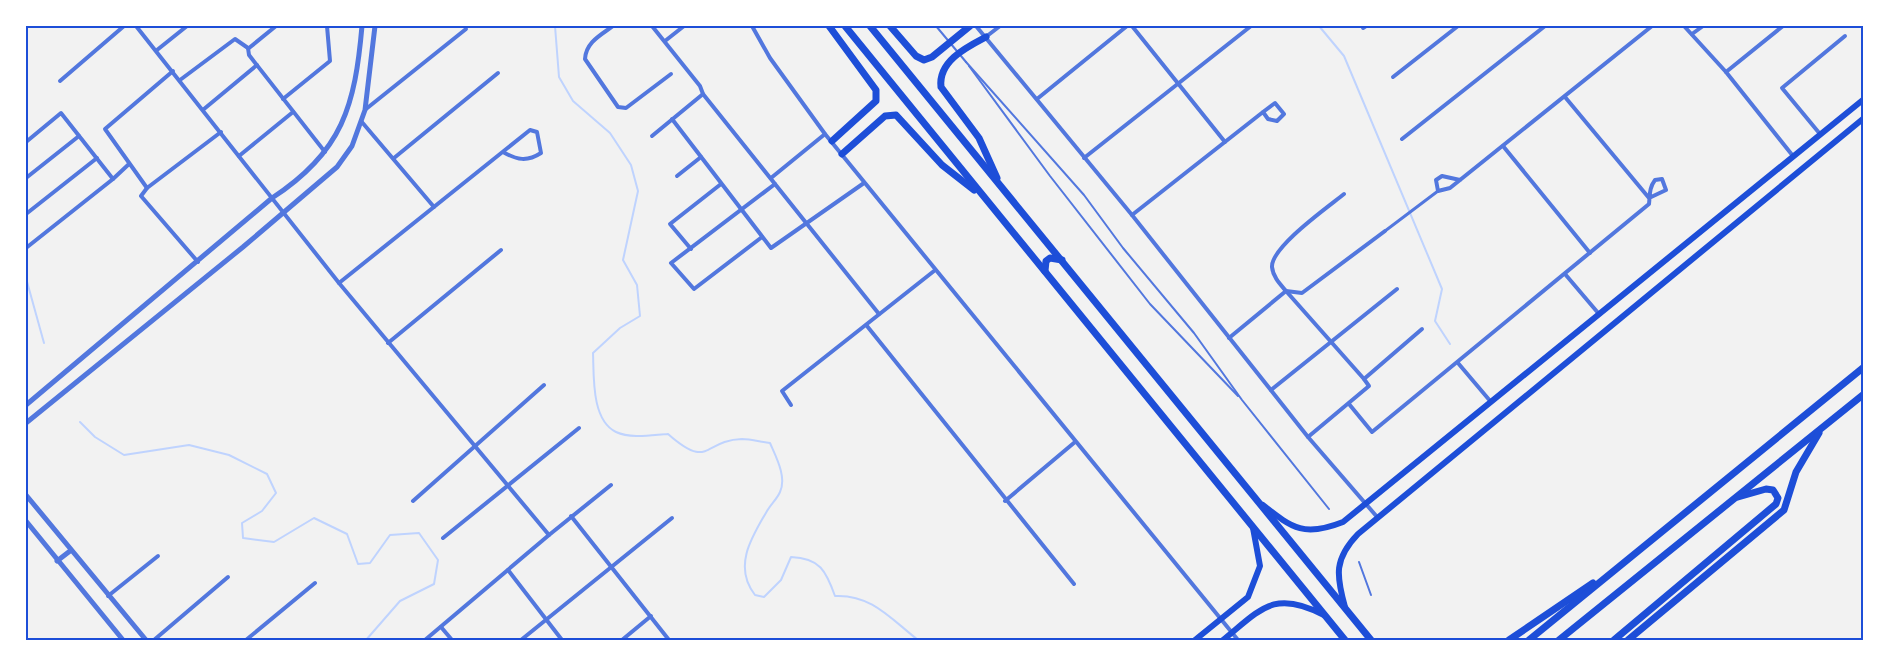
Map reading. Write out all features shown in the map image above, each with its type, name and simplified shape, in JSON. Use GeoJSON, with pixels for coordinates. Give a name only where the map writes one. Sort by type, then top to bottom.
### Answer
{"type":"FeatureCollection","features":[{"type":"Feature","properties":{"kind":"main road"},"geometry":{"type":"LineString","coordinates":[[829,26],[876,90],[877,96],[876,101],[832,141]]}},
{"type":"Feature","properties":{"kind":"main road"},"geometry":{"type":"LineString","coordinates":[[845,26],[1345,640]]}},
{"type":"Feature","properties":{"kind":"main road"},"geometry":{"type":"LineString","coordinates":[[870,26],[1371,640]]}},
{"type":"Feature","properties":{"kind":"main road"},"geometry":{"type":"LineString","coordinates":[[890,26],[919,58],[924,60],[933,57],[970,26]]}},
{"type":"Feature","properties":{"kind":"main road"},"geometry":{"type":"LineString","coordinates":[[986,37],[966,47],[950,61],[942,72],[941,87],[979,138],[1000,186]]}},
{"type":"Feature","properties":{"kind":"main road"},"geometry":{"type":"LineString","coordinates":[[1258,501],[1286,523],[1303,531],[1324,530],[1343,522],[1863,99]]}},
{"type":"Feature","properties":{"kind":"main road"},"geometry":{"type":"LineString","coordinates":[[842,154],[885,116],[896,115],[942,165],[986,199]]}},
{"type":"Feature","properties":{"kind":"main road"},"geometry":{"type":"LineString","coordinates":[[1346,610],[1337,578],[1340,562],[1347,546],[1863,118]]}},
{"type":"Feature","properties":{"kind":"main road"},"geometry":{"type":"LineString","coordinates":[[1045,271],[1046,261],[1050,258],[1062,260]]}},
{"type":"Feature","properties":{"kind":"main road"},"geometry":{"type":"LineString","coordinates":[[1529,640],[1863,367]]}},
{"type":"Feature","properties":{"kind":"main road"},"geometry":{"type":"LineString","coordinates":[[1559,640],[1863,394]]}},
{"type":"Feature","properties":{"kind":"main road"},"geometry":{"type":"LineString","coordinates":[[1628,640],[1784,510],[1796,472],[1821,428]]}},
{"type":"Feature","properties":{"kind":"main road"},"geometry":{"type":"LineString","coordinates":[[1614,640],[1689,580],[1776,504],[1778,498],[1773,490],[1766,489],[1735,498]]}},
{"type":"Feature","properties":{"kind":"main road"},"geometry":{"type":"LineString","coordinates":[[1195,640],[1248,597],[1258,575],[1259,552],[1253,526]]}},
{"type":"Feature","properties":{"kind":"main road"},"geometry":{"type":"LineString","coordinates":[[1509,640],[1630,557]]}},
{"type":"Feature","properties":{"kind":"main road"},"geometry":{"type":"LineString","coordinates":[[1223,640],[1264,608],[1278,604],[1303,604],[1325,615]]}},
{"type":"Feature","properties":{"kind":"street"},"geometry":{"type":"LineString","coordinates":[[60,81],[124,26]]}},
{"type":"Feature","properties":{"kind":"street"},"geometry":{"type":"LineString","coordinates":[[136,26],[204,109],[339,283],[549,535]]}},
{"type":"Feature","properties":{"kind":"street"},"geometry":{"type":"LineString","coordinates":[[157,50],[187,26]]}},
{"type":"Feature","properties":{"kind":"street"},"geometry":{"type":"LineString","coordinates":[[249,48],[276,26]]}},
{"type":"Feature","properties":{"kind":"street"},"geometry":{"type":"LineString","coordinates":[[283,99],[330,61],[327,26]]}},
{"type":"Feature","properties":{"kind":"street"},"geometry":{"type":"LineString","coordinates":[[26,405],[306,172],[325,152],[343,126],[353,96],[362,26]]}},
{"type":"Feature","properties":{"kind":"street"},"geometry":{"type":"LineString","coordinates":[[26,423],[337,167],[352,146],[365,110],[375,26]]}},
{"type":"Feature","properties":{"kind":"street"},"geometry":{"type":"LineString","coordinates":[[613,26],[592,42],[586,51],[585,59],[618,107],[626,108],[671,74]]}},
{"type":"Feature","properties":{"kind":"street"},"geometry":{"type":"LineString","coordinates":[[652,26],[700,86],[703,94],[879,314]]}},
{"type":"Feature","properties":{"kind":"street"},"geometry":{"type":"LineString","coordinates":[[665,41],[684,26]]}},
{"type":"Feature","properties":{"kind":"street"},"geometry":{"type":"LineString","coordinates":[[752,26],[770,58],[825,134],[934,271],[1238,640]]}},
{"type":"Feature","properties":{"kind":"street"},"geometry":{"type":"LineString","coordinates":[[976,26],[1132,215],[1308,436],[1378,518]]}},
{"type":"Feature","properties":{"kind":"street"},"geometry":{"type":"LineString","coordinates":[[986,37],[1000,26]]}},
{"type":"Feature","properties":{"kind":"street"},"geometry":{"type":"LineString","coordinates":[[1037,99],[1126,26]]}},
{"type":"Feature","properties":{"kind":"street"},"geometry":{"type":"LineString","coordinates":[[1132,26],[1226,142]]}},
{"type":"Feature","properties":{"kind":"street"},"geometry":{"type":"LineString","coordinates":[[1084,158],[1251,26]]}},
{"type":"Feature","properties":{"kind":"street"},"geometry":{"type":"LineString","coordinates":[[1393,77],[1458,26]]}},
{"type":"Feature","properties":{"kind":"street"},"geometry":{"type":"LineString","coordinates":[[1402,139],[1545,26]]}},
{"type":"Feature","properties":{"kind":"street"},"geometry":{"type":"LineString","coordinates":[[1229,338],[1286,291],[1302,293],[1438,191],[1450,188],[1652,26]]}},
{"type":"Feature","properties":{"kind":"street"},"geometry":{"type":"LineString","coordinates":[[1684,26],[1726,72],[1793,156]]}},
{"type":"Feature","properties":{"kind":"street"},"geometry":{"type":"LineString","coordinates":[[1692,34],[1703,26]]}},
{"type":"Feature","properties":{"kind":"street"},"geometry":{"type":"LineString","coordinates":[[1726,72],[1783,26]]}},
{"type":"Feature","properties":{"kind":"street"},"geometry":{"type":"LineString","coordinates":[[365,110],[466,29]]}},
{"type":"Feature","properties":{"kind":"street"},"geometry":{"type":"LineString","coordinates":[[1820,134],[1782,88],[1845,36]]}},
{"type":"Feature","properties":{"kind":"street"},"geometry":{"type":"LineString","coordinates":[[180,80],[235,39],[249,48]]}},
{"type":"Feature","properties":{"kind":"street"},"geometry":{"type":"LineString","coordinates":[[249,48],[249,55],[325,152]]}},
{"type":"Feature","properties":{"kind":"street"},"geometry":{"type":"LineString","coordinates":[[204,109],[257,65]]}},
{"type":"Feature","properties":{"kind":"street"},"geometry":{"type":"LineString","coordinates":[[147,188],[105,129],[173,71]]}},
{"type":"Feature","properties":{"kind":"street"},"geometry":{"type":"LineString","coordinates":[[394,158],[498,73]]}},
{"type":"Feature","properties":{"kind":"street"},"geometry":{"type":"LineString","coordinates":[[652,136],[703,94]]}},
{"type":"Feature","properties":{"kind":"street"},"geometry":{"type":"LineString","coordinates":[[1565,97],[1650,198]]}},
{"type":"Feature","properties":{"kind":"street"},"geometry":{"type":"LineString","coordinates":[[1132,215],[1226,142],[1263,112],[1275,103],[1284,114],[1277,121],[1272,120],[1263,112]]}},
{"type":"Feature","properties":{"kind":"street"},"geometry":{"type":"LineString","coordinates":[[239,156],[293,112]]}},
{"type":"Feature","properties":{"kind":"street"},"geometry":{"type":"LineString","coordinates":[[26,142],[61,113],[113,179]]}},
{"type":"Feature","properties":{"kind":"street"},"geometry":{"type":"LineString","coordinates":[[672,119],[771,248],[805,222],[864,183]]}},
{"type":"Feature","properties":{"kind":"street"},"geometry":{"type":"LineString","coordinates":[[361,121],[434,207]]}},
{"type":"Feature","properties":{"kind":"street"},"geometry":{"type":"LineString","coordinates":[[339,283],[530,130],[537,132],[541,153],[532,158],[520,160],[503,152]]}},
{"type":"Feature","properties":{"kind":"street"},"geometry":{"type":"LineString","coordinates":[[198,262],[142,200],[142,192],[221,132]]}},
{"type":"Feature","properties":{"kind":"street"},"geometry":{"type":"LineString","coordinates":[[771,178],[825,134]]}},
{"type":"Feature","properties":{"kind":"street"},"geometry":{"type":"LineString","coordinates":[[26,178],[79,136]]}},
{"type":"Feature","properties":{"kind":"street"},"geometry":{"type":"LineString","coordinates":[[1503,146],[1590,253]]}},
{"type":"Feature","properties":{"kind":"street"},"geometry":{"type":"LineString","coordinates":[[677,176],[701,157]]}},
{"type":"Feature","properties":{"kind":"street"},"geometry":{"type":"LineString","coordinates":[[26,214],[97,158]]}},
{"type":"Feature","properties":{"kind":"street"},"geometry":{"type":"LineString","coordinates":[[26,248],[129,164]]}},
{"type":"Feature","properties":{"kind":"street"},"geometry":{"type":"LineString","coordinates":[[1438,191],[1436,180],[1442,176],[1460,180]]}},
{"type":"Feature","properties":{"kind":"street"},"geometry":{"type":"LineString","coordinates":[[1349,404],[1372,432],[1649,204],[1650,187],[1655,180],[1662,179],[1666,190],[1650,198]]}},
{"type":"Feature","properties":{"kind":"street"},"geometry":{"type":"LineString","coordinates":[[691,249],[670,224],[721,184]]}},
{"type":"Feature","properties":{"kind":"street"},"geometry":{"type":"LineString","coordinates":[[762,237],[694,289],[671,263],[775,184]]}},
{"type":"Feature","properties":{"kind":"street"},"geometry":{"type":"LineString","coordinates":[[1308,436],[1369,386],[1286,291],[1274,276],[1272,267],[1278,250],[1344,194]]}},
{"type":"Feature","properties":{"kind":"street"},"geometry":{"type":"LineString","coordinates":[[388,343],[501,250]]}},
{"type":"Feature","properties":{"kind":"street"},"geometry":{"type":"LineString","coordinates":[[791,405],[782,391],[934,271]]}},
{"type":"Feature","properties":{"kind":"street"},"geometry":{"type":"LineString","coordinates":[[1565,274],[1599,314]]}},
{"type":"Feature","properties":{"kind":"street"},"geometry":{"type":"LineString","coordinates":[[1271,390],[1397,288]]}},
{"type":"Feature","properties":{"kind":"street"},"geometry":{"type":"LineString","coordinates":[[867,326],[1005,501],[1074,584]]}},
{"type":"Feature","properties":{"kind":"street"},"geometry":{"type":"LineString","coordinates":[[1364,379],[1422,329]]}},
{"type":"Feature","properties":{"kind":"street"},"geometry":{"type":"LineString","coordinates":[[1458,363],[1491,402]]}},
{"type":"Feature","properties":{"kind":"street"},"geometry":{"type":"LineString","coordinates":[[413,501],[544,385]]}},
{"type":"Feature","properties":{"kind":"street"},"geometry":{"type":"LineString","coordinates":[[443,538],[579,428]]}},
{"type":"Feature","properties":{"kind":"street"},"geometry":{"type":"LineString","coordinates":[[1005,501],[1075,442]]}},
{"type":"Feature","properties":{"kind":"street"},"geometry":{"type":"LineString","coordinates":[[425,640],[611,485]]}},
{"type":"Feature","properties":{"kind":"street"},"geometry":{"type":"LineString","coordinates":[[26,495],[145,640]]}},
{"type":"Feature","properties":{"kind":"street"},"geometry":{"type":"LineString","coordinates":[[571,516],[669,640]]}},
{"type":"Feature","properties":{"kind":"street"},"geometry":{"type":"LineString","coordinates":[[521,640],[672,518]]}},
{"type":"Feature","properties":{"kind":"street"},"geometry":{"type":"LineString","coordinates":[[26,521],[123,640]]}},
{"type":"Feature","properties":{"kind":"street"},"geometry":{"type":"LineString","coordinates":[[57,561],[70,551]]}},
{"type":"Feature","properties":{"kind":"street"},"geometry":{"type":"LineString","coordinates":[[108,597],[158,556]]}},
{"type":"Feature","properties":{"kind":"street"},"geometry":{"type":"LineString","coordinates":[[508,570],[562,640]]}},
{"type":"Feature","properties":{"kind":"street"},"geometry":{"type":"LineString","coordinates":[[154,640],[228,577]]}},
{"type":"Feature","properties":{"kind":"street"},"geometry":{"type":"LineString","coordinates":[[246,640],[315,583]]}},
{"type":"Feature","properties":{"kind":"street"},"geometry":{"type":"LineString","coordinates":[[622,640],[651,616]]}},
{"type":"Feature","properties":{"kind":"street"},"geometry":{"type":"LineString","coordinates":[[441,627],[452,640]]}},
{"type":"Feature","properties":{"kind":"lane"},"geometry":{"type":"LineString","coordinates":[[936,26],[1084,195],[1123,249],[1194,333],[1242,400],[1329,509]]}},
{"type":"Feature","properties":{"kind":"lane"},"geometry":{"type":"LineString","coordinates":[[966,62],[1050,176],[1150,304],[1242,400]]}},
{"type":"Feature","properties":{"kind":"lane"},"geometry":{"type":"LineString","coordinates":[[1359,562],[1371,595]]}},
{"type":"Feature","properties":{"kind":"waterway"},"geometry":{"type":"LineString","coordinates":[[555,26],[559,77],[573,101],[610,133],[631,165],[638,191],[623,260],[637,285],[640,316],[620,328],[593,353],[595,396],[602,418],[616,432],[642,436],[668,434],[692,451],[706,451],[729,441],[745,439],[770,443],[780,467],[782,486],[779,495],[755,532],[747,553],[745,574],[755,595],[764,597],[781,580],[791,557],[809,560],[825,573],[835,596],[859,599],[880,609],[918,640]]}},
{"type":"Feature","properties":{"kind":"waterway"},"geometry":{"type":"LineString","coordinates":[[1319,26],[1344,56],[1442,289],[1435,321],[1450,344]]}},
{"type":"Feature","properties":{"kind":"waterway"},"geometry":{"type":"LineString","coordinates":[[26,278],[44,343]]}},
{"type":"Feature","properties":{"kind":"waterway"},"geometry":{"type":"LineString","coordinates":[[80,422],[95,437],[124,455],[189,445],[229,455],[267,474],[276,493],[262,511],[242,523],[243,538],[274,542],[314,518],[347,534],[358,564],[370,563],[390,535],[419,533],[438,560],[434,584],[400,601],[366,640]]}}]}
